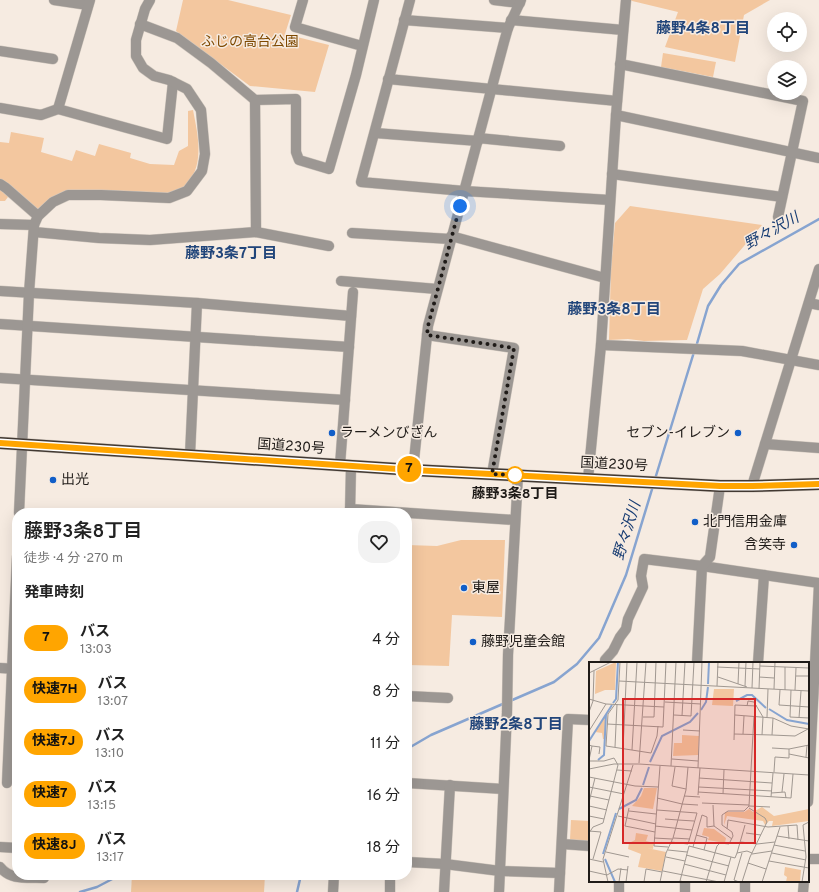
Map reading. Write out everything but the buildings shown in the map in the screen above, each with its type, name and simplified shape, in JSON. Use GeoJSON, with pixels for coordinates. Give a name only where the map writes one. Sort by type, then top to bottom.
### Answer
{"type":"FeatureCollection","features":[{"type":"Feature","properties":{"kind":"highway","name":"国道230号"},"geometry":{"type":"LineString","coordinates":[[0,443],[413,470],[720,486],[819,484]]}},
{"type":"Feature","properties":{"kind":"street"},"geometry":{"type":"LineString","coordinates":[[54,0],[89,2],[58,109]]}},
{"type":"Feature","properties":{"kind":"street"},"geometry":{"type":"LineString","coordinates":[[19,508],[28,326],[35,224],[53,202],[68,195],[169,198],[187,191],[202,171],[205,154],[201,110],[187,89],[173,82],[154,76],[143,68],[136,56],[136,40],[140,24],[150,0]]}},
{"type":"Feature","properties":{"kind":"street"},"geometry":{"type":"LineString","coordinates":[[303,0],[295,27],[362,46]]}},
{"type":"Feature","properties":{"kind":"street"},"geometry":{"type":"LineString","coordinates":[[140,24],[177,38],[212,63],[255,100],[296,99],[296,152],[299,160],[329,169],[356,75],[374,0]]}},
{"type":"Feature","properties":{"kind":"street"},"geometry":{"type":"LineString","coordinates":[[410,0],[361,182],[464,191],[610,200]]}},
{"type":"Feature","properties":{"kind":"street"},"geometry":{"type":"LineString","coordinates":[[413,470],[428,326],[491,88],[510,24],[520,1],[494,0]]}},
{"type":"Feature","properties":{"kind":"street"},"geometry":{"type":"LineString","coordinates":[[588,479],[601,345],[617,101],[626,0]]}},
{"type":"Feature","properties":{"kind":"street"},"geometry":{"type":"LineString","coordinates":[[404,20],[623,30]]}},
{"type":"Feature","properties":{"kind":"street"},"geometry":{"type":"LineString","coordinates":[[0,51],[53,59]]}},
{"type":"Feature","properties":{"kind":"street"},"geometry":{"type":"LineString","coordinates":[[620,64],[802,101],[778,217]]}},
{"type":"Feature","properties":{"kind":"street"},"geometry":{"type":"LineString","coordinates":[[388,79],[617,101]]}},
{"type":"Feature","properties":{"kind":"street"},"geometry":{"type":"LineString","coordinates":[[0,108],[41,115],[58,109],[168,140],[173,82]]}},
{"type":"Feature","properties":{"kind":"street"},"geometry":{"type":"LineString","coordinates":[[255,100],[256,232]]}},
{"type":"Feature","properties":{"kind":"street"},"geometry":{"type":"LineString","coordinates":[[616,115],[819,158]]}},
{"type":"Feature","properties":{"kind":"street"},"geometry":{"type":"LineString","coordinates":[[375,133],[560,146]]}},
{"type":"Feature","properties":{"kind":"street"},"geometry":{"type":"LineString","coordinates":[[612,174],[782,197]]}},
{"type":"Feature","properties":{"kind":"street"},"geometry":{"type":"LineString","coordinates":[[0,184],[6,188],[35,224]]}},
{"type":"Feature","properties":{"kind":"street"},"geometry":{"type":"LineString","coordinates":[[0,224],[35,224],[99,238],[150,240],[256,232],[329,246]]}},
{"type":"Feature","properties":{"kind":"street"},"geometry":{"type":"LineString","coordinates":[[352,233],[451,238],[605,278]]}},
{"type":"Feature","properties":{"kind":"street"},"geometry":{"type":"LineString","coordinates":[[752,486],[791,359],[814,304],[819,269]]}},
{"type":"Feature","properties":{"kind":"street"},"geometry":{"type":"LineString","coordinates":[[342,281],[437,289]]}},
{"type":"Feature","properties":{"kind":"street"},"geometry":{"type":"LineString","coordinates":[[0,291],[197,303],[351,316]]}},
{"type":"Feature","properties":{"kind":"street"},"geometry":{"type":"LineString","coordinates":[[350,508],[346,465],[345,400],[353,292]]}},
{"type":"Feature","properties":{"kind":"street"},"geometry":{"type":"LineString","coordinates":[[190,455],[197,303]]}},
{"type":"Feature","properties":{"kind":"street"},"geometry":{"type":"LineString","coordinates":[[0,324],[349,347]]}},
{"type":"Feature","properties":{"kind":"street"},"geometry":{"type":"LineString","coordinates":[[427,335],[514,348],[492,474]]}},
{"type":"Feature","properties":{"kind":"street"},"geometry":{"type":"LineString","coordinates":[[601,345],[742,351],[819,365]]}},
{"type":"Feature","properties":{"kind":"street"},"geometry":{"type":"LineString","coordinates":[[0,378],[345,400]]}},
{"type":"Feature","properties":{"kind":"street"},"geometry":{"type":"LineString","coordinates":[[765,444],[819,448]]}},
{"type":"Feature","properties":{"kind":"street"},"geometry":{"type":"LineString","coordinates":[[499,892],[518,475]]}},
{"type":"Feature","properties":{"kind":"street"},"geometry":{"type":"LineString","coordinates":[[697,662],[702,566],[710,556],[720,486]]}},
{"type":"Feature","properties":{"kind":"street"},"geometry":{"type":"LineString","coordinates":[[412,514],[515,520]]}},
{"type":"Feature","properties":{"kind":"street"},"geometry":{"type":"LineString","coordinates":[[605,662],[626,629],[628,619],[643,587],[641,576],[644,559],[819,583],[813,733],[809,788]]}},
{"type":"Feature","properties":{"kind":"street"},"geometry":{"type":"LineString","coordinates":[[758,662],[764,575]]}},
{"type":"Feature","properties":{"kind":"street"},"geometry":{"type":"LineString","coordinates":[[0,668],[12,669]]}},
{"type":"Feature","properties":{"kind":"street"},"geometry":{"type":"LineString","coordinates":[[412,696],[448,698]]}},
{"type":"Feature","properties":{"kind":"street"},"geometry":{"type":"LineString","coordinates":[[8,783],[12,718]]}},
{"type":"Feature","properties":{"kind":"street"},"geometry":{"type":"LineString","coordinates":[[559,892],[568,719],[589,720]]}},
{"type":"Feature","properties":{"kind":"street"},"geometry":{"type":"LineString","coordinates":[[412,783],[503,789]]}},
{"type":"Feature","properties":{"kind":"street"},"geometry":{"type":"LineString","coordinates":[[444,892],[450,785]]}},
{"type":"Feature","properties":{"kind":"street"},"geometry":{"type":"LineString","coordinates":[[562,844],[589,846]]}},
{"type":"Feature","properties":{"kind":"street"},"geometry":{"type":"LineString","coordinates":[[0,847],[12,848]]}},
{"type":"Feature","properties":{"kind":"street"},"geometry":{"type":"LineString","coordinates":[[412,862],[445,864],[500,871],[560,873]]}},
{"type":"Feature","properties":{"kind":"street"},"geometry":{"type":"LineString","coordinates":[[0,867],[5,873],[12,877]]}},
{"type":"Feature","properties":{"kind":"street"},"geometry":{"type":"LineString","coordinates":[[333,892],[334,880]]}},
{"type":"Feature","properties":{"kind":"street"},"geometry":{"type":"LineString","coordinates":[[390,880],[390,892]]}},
{"type":"Feature","properties":{"kind":"street"},"geometry":{"type":"LineString","coordinates":[[803,892],[804,882]]}},
{"type":"Feature","properties":{"kind":"green space","name":"ふじの高台公園"},"geometry":{"type":"Polygon","coordinates":[[[183,0],[228,0],[291,15],[285,34],[329,45],[315,92],[250,86],[176,31],[183,0]]]}},
{"type":"Feature","properties":{"kind":"green space"},"geometry":{"type":"Polygon","coordinates":[[[628,0],[770,0],[744,15],[735,62],[665,47],[678,12],[628,0]]]}},
{"type":"Feature","properties":{"kind":"green space"},"geometry":{"type":"Polygon","coordinates":[[[663,53],[716,62],[713,77],[661,67],[663,53]]]}},
{"type":"Feature","properties":{"kind":"green space"},"geometry":{"type":"Polygon","coordinates":[[[193,110],[197,130],[198,161],[190,180],[180,190],[169,194],[51,198],[36,210],[13,190],[5,201],[0,201],[0,142],[9,143],[11,132],[44,138],[41,152],[72,161],[76,150],[95,156],[99,144],[131,153],[130,158],[150,164],[174,165],[179,151],[188,146],[188,111],[193,110]]]}},
{"type":"Feature","properties":{"kind":"green space"},"geometry":{"type":"Polygon","coordinates":[[[630,206],[762,225],[720,274],[703,289],[687,340],[609,340],[611,268],[615,223],[630,206]]]}},
{"type":"Feature","properties":{"kind":"green space"},"geometry":{"type":"Polygon","coordinates":[[[461,540],[505,540],[502,617],[452,615],[449,666],[412,665],[412,545],[437,546],[461,540]]]}},
{"type":"Feature","properties":{"kind":"green space"},"geometry":{"type":"Polygon","coordinates":[[[571,820],[589,821],[589,841],[570,840],[571,820]]]}},
{"type":"Feature","properties":{"kind":"green space"},"geometry":{"type":"Polygon","coordinates":[[[132,880],[265,880],[264,892],[131,892],[132,880]]]}},
{"type":"Feature","properties":{"kind":"waterway","name":"野々沢川"},"geometry":{"type":"LineString","coordinates":[[696,347],[708,306],[721,285],[739,264],[819,219]]}},
{"type":"Feature","properties":{"kind":"waterway","name":"野々沢川"},"geometry":{"type":"LineString","coordinates":[[655,479],[694,352]]}},
{"type":"Feature","properties":{"kind":"waterway","name":"野々沢川"},"geometry":{"type":"LineString","coordinates":[[510,701],[554,682],[577,664],[599,638],[626,575],[653,486]]}},
{"type":"Feature","properties":{"kind":"waterway","name":"野々沢川"},"geometry":{"type":"LineString","coordinates":[[412,746],[431,735],[505,703]]}},
{"type":"Feature","properties":{"kind":"waterway"},"geometry":{"type":"LineString","coordinates":[[80,892],[97,887],[110,880]]}},
{"type":"Feature","properties":{"kind":"waterway","name":"野々沢川"},"geometry":{"type":"LineString","coordinates":[[297,892],[300,880]]}},
{"type":"Feature","properties":{"kind":"bus line","name":"7"},"geometry":{"type":"LineString","coordinates":[[0,443],[413,470],[720,486],[819,484]]}},
{"type":"Feature","properties":{"kind":"place","name":"ラーメンびざん"},"geometry":{"type":"Point","coordinates":[332,433]}},
{"type":"Feature","properties":{"kind":"place","name":"セブン-イレブン"},"geometry":{"type":"Point","coordinates":[738,433]}},
{"type":"Feature","properties":{"kind":"place","name":"藤野3条8丁目"},"geometry":{"type":"Point","coordinates":[515,475]}},
{"type":"Feature","properties":{"kind":"place","name":"出光"},"geometry":{"type":"Point","coordinates":[53,480]}},
{"type":"Feature","properties":{"kind":"place","name":"北門信用金庫"},"geometry":{"type":"Point","coordinates":[695,522]}},
{"type":"Feature","properties":{"kind":"place","name":"含笑寺"},"geometry":{"type":"Point","coordinates":[794,545]}},
{"type":"Feature","properties":{"kind":"place","name":"東屋"},"geometry":{"type":"Point","coordinates":[464,588]}},
{"type":"Feature","properties":{"kind":"place","name":"藤野児童会館"},"geometry":{"type":"Point","coordinates":[473,642]}},
{"type":"Feature","properties":{"kind":"district","name":"藤野4条8丁目"},"geometry":{"type":"Point","coordinates":[703,29]}},
{"type":"Feature","properties":{"kind":"district","name":"藤野3条7丁目"},"geometry":{"type":"Point","coordinates":[231,254]}},
{"type":"Feature","properties":{"kind":"district","name":"藤野3条8丁目"},"geometry":{"type":"Point","coordinates":[614,310]}},
{"type":"Feature","properties":{"kind":"district","name":"藤野2条8丁目"},"geometry":{"type":"Point","coordinates":[516,725]}},
{"type":"Feature","properties":{"kind":"route"},"geometry":{"type":"LineString","coordinates":[[460,206],[451,236],[427,335],[514,348],[492,474],[515,475]]}}]}
